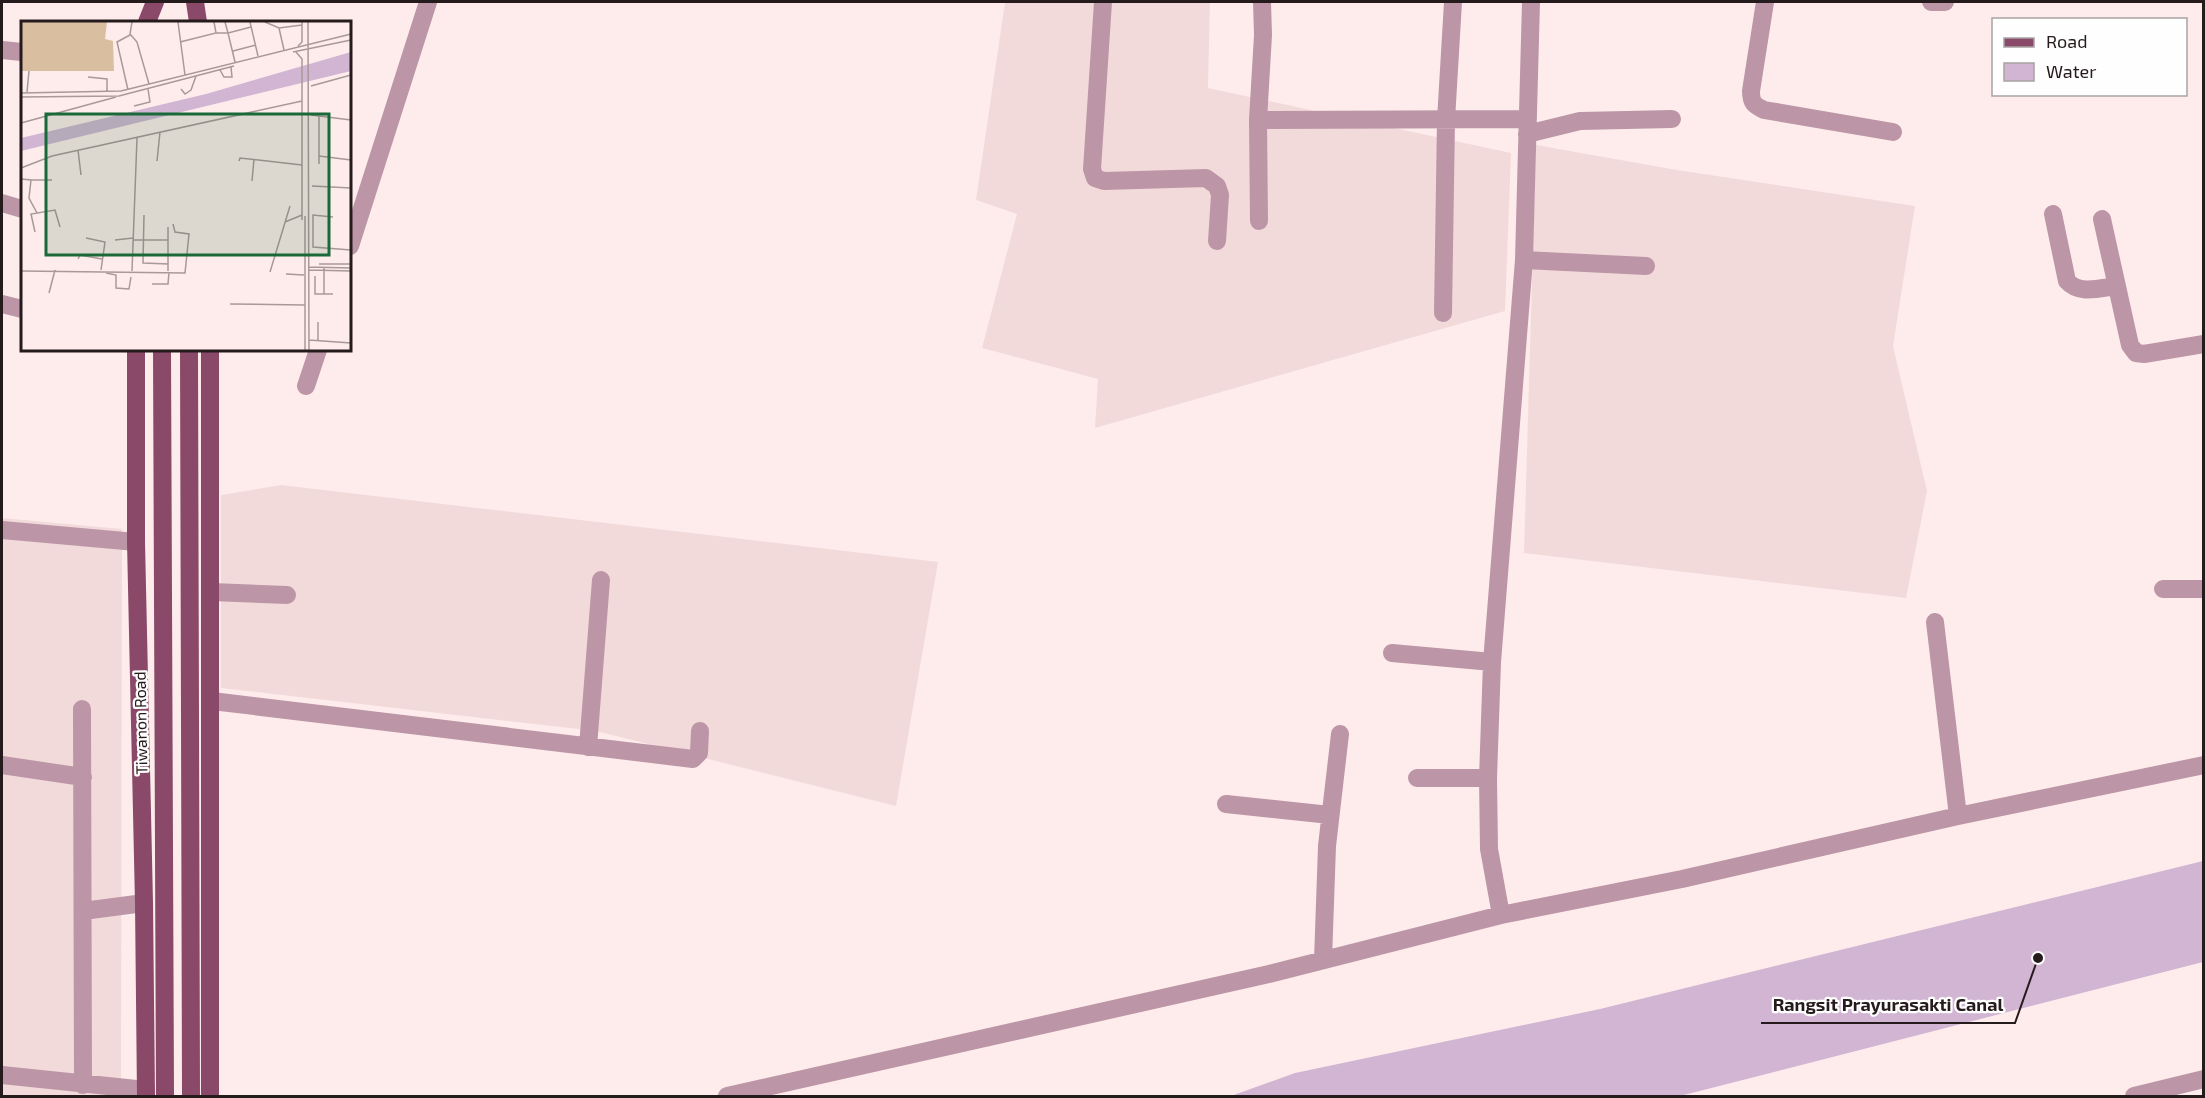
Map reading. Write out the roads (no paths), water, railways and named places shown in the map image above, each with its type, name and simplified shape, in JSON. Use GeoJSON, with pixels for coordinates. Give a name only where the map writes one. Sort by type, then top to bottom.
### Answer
{"type":"FeatureCollection","features":[{"type":"Feature","properties":{"kind":"main road"},"geometry":{"type":"LineString","coordinates":[[147,21],[156,2]]}},
{"type":"Feature","properties":{"kind":"main road"},"geometry":{"type":"LineString","coordinates":[[156,2],[158,21]]}},
{"type":"Feature","properties":{"kind":"main road"},"geometry":{"type":"LineString","coordinates":[[192,21],[193,2]]}},
{"type":"Feature","properties":{"kind":"main road"},"geometry":{"type":"LineString","coordinates":[[193,2],[198,21]]}},
{"type":"Feature","properties":{"kind":"main road","name":"Tiwanon Road"},"geometry":{"type":"LineString","coordinates":[[136,351],[136,542],[146,1093]]}},
{"type":"Feature","properties":{"kind":"main road","name":"Tiwanon Road"},"geometry":{"type":"LineString","coordinates":[[162,351],[165,1096]]}},
{"type":"Feature","properties":{"kind":"main road"},"geometry":{"type":"LineString","coordinates":[[189,351],[191,1096]]}},
{"type":"Feature","properties":{"kind":"main road"},"geometry":{"type":"LineString","coordinates":[[210,351],[212,701],[210,1096]]}},
{"type":"Feature","properties":{"kind":"street"},"geometry":{"type":"LineString","coordinates":[[351,243],[428,2]]}},
{"type":"Feature","properties":{"kind":"street"},"geometry":{"type":"LineString","coordinates":[[1103,2],[1092,169],[1095,178],[1104,181],[1206,178],[1218,186],[1220,195],[1218,241]]}},
{"type":"Feature","properties":{"kind":"street"},"geometry":{"type":"LineString","coordinates":[[1259,221],[1258,120],[1263,35],[1262,2]]}},
{"type":"Feature","properties":{"kind":"street"},"geometry":{"type":"LineString","coordinates":[[1443,313],[1446,120],[1453,2]]}},
{"type":"Feature","properties":{"kind":"street"},"geometry":{"type":"LineString","coordinates":[[1501,915],[1489,849],[1488,778],[1492,662],[1524,260],[1531,2]]}},
{"type":"Feature","properties":{"kind":"street"},"geometry":{"type":"LineString","coordinates":[[1765,2],[1751,91],[1751,100],[1754,105],[1764,110],[1893,132]]}},
{"type":"Feature","properties":{"kind":"street"},"geometry":{"type":"LineString","coordinates":[[1931,2],[1945,2]]}},
{"type":"Feature","properties":{"kind":"street"},"geometry":{"type":"LineString","coordinates":[[2,50],[21,52]]}},
{"type":"Feature","properties":{"kind":"street"},"geometry":{"type":"LineString","coordinates":[[1258,120],[1446,120],[1528,127],[1608,119],[1672,119]]}},
{"type":"Feature","properties":{"kind":"street"},"geometry":{"type":"LineString","coordinates":[[2,203],[21,209]]}},
{"type":"Feature","properties":{"kind":"street"},"geometry":{"type":"LineString","coordinates":[[2053,214],[2067,281],[2072,287],[2084,290],[2117,286]]}},
{"type":"Feature","properties":{"kind":"street"},"geometry":{"type":"LineString","coordinates":[[2102,219],[2130,345],[2136,353],[2144,354],[2204,344]]}},
{"type":"Feature","properties":{"kind":"street"},"geometry":{"type":"LineString","coordinates":[[1524,260],[1646,266]]}},
{"type":"Feature","properties":{"kind":"street"},"geometry":{"type":"LineString","coordinates":[[2,304],[21,309]]}},
{"type":"Feature","properties":{"kind":"street"},"geometry":{"type":"LineString","coordinates":[[306,386],[318,351]]}},
{"type":"Feature","properties":{"kind":"street"},"geometry":{"type":"LineString","coordinates":[[2,530],[136,542]]}},
{"type":"Feature","properties":{"kind":"street"},"geometry":{"type":"LineString","coordinates":[[588,747],[601,580]]}},
{"type":"Feature","properties":{"kind":"street"},"geometry":{"type":"LineString","coordinates":[[2163,589],[2204,589]]}},
{"type":"Feature","properties":{"kind":"street"},"geometry":{"type":"LineString","coordinates":[[212,592],[287,595]]}},
{"type":"Feature","properties":{"kind":"street"},"geometry":{"type":"LineString","coordinates":[[1935,622],[1958,816]]}},
{"type":"Feature","properties":{"kind":"street"},"geometry":{"type":"LineString","coordinates":[[1392,653],[1492,662]]}},
{"type":"Feature","properties":{"kind":"street"},"geometry":{"type":"LineString","coordinates":[[212,701],[693,759],[699,753],[700,731]]}},
{"type":"Feature","properties":{"kind":"street"},"geometry":{"type":"LineString","coordinates":[[82,709],[83,1085]]}},
{"type":"Feature","properties":{"kind":"street"},"geometry":{"type":"LineString","coordinates":[[1323,960],[1327,846],[1340,734]]}},
{"type":"Feature","properties":{"kind":"street"},"geometry":{"type":"LineString","coordinates":[[2,765],[83,777]]}},
{"type":"Feature","properties":{"kind":"street"},"geometry":{"type":"LineString","coordinates":[[727,1096],[1191,993],[1501,915],[1682,879],[1958,816],[2204,765]]}},
{"type":"Feature","properties":{"kind":"street"},"geometry":{"type":"LineString","coordinates":[[1417,778],[1488,778]]}},
{"type":"Feature","properties":{"kind":"street"},"geometry":{"type":"LineString","coordinates":[[1226,804],[1330,815]]}},
{"type":"Feature","properties":{"kind":"street"},"geometry":{"type":"LineString","coordinates":[[83,911],[144,903]]}},
{"type":"Feature","properties":{"kind":"street"},"geometry":{"type":"LineString","coordinates":[[2,1075],[146,1093]]}},
{"type":"Feature","properties":{"kind":"street"},"geometry":{"type":"LineString","coordinates":[[2134,1096],[2204,1079]]}},
{"type":"Feature","properties":{"kind":"water"},"geometry":{"type":"Polygon","coordinates":[[[2203,861],[2203,962],[1680,1096],[1231,1096],[1295,1073],[1600,1009],[2203,861]]]}},
{"type":"Feature","properties":{"kind":"place","name":"Rangsit Prayurasakti Canal"},"geometry":{"type":"Point","coordinates":[2038,958]}}]}
